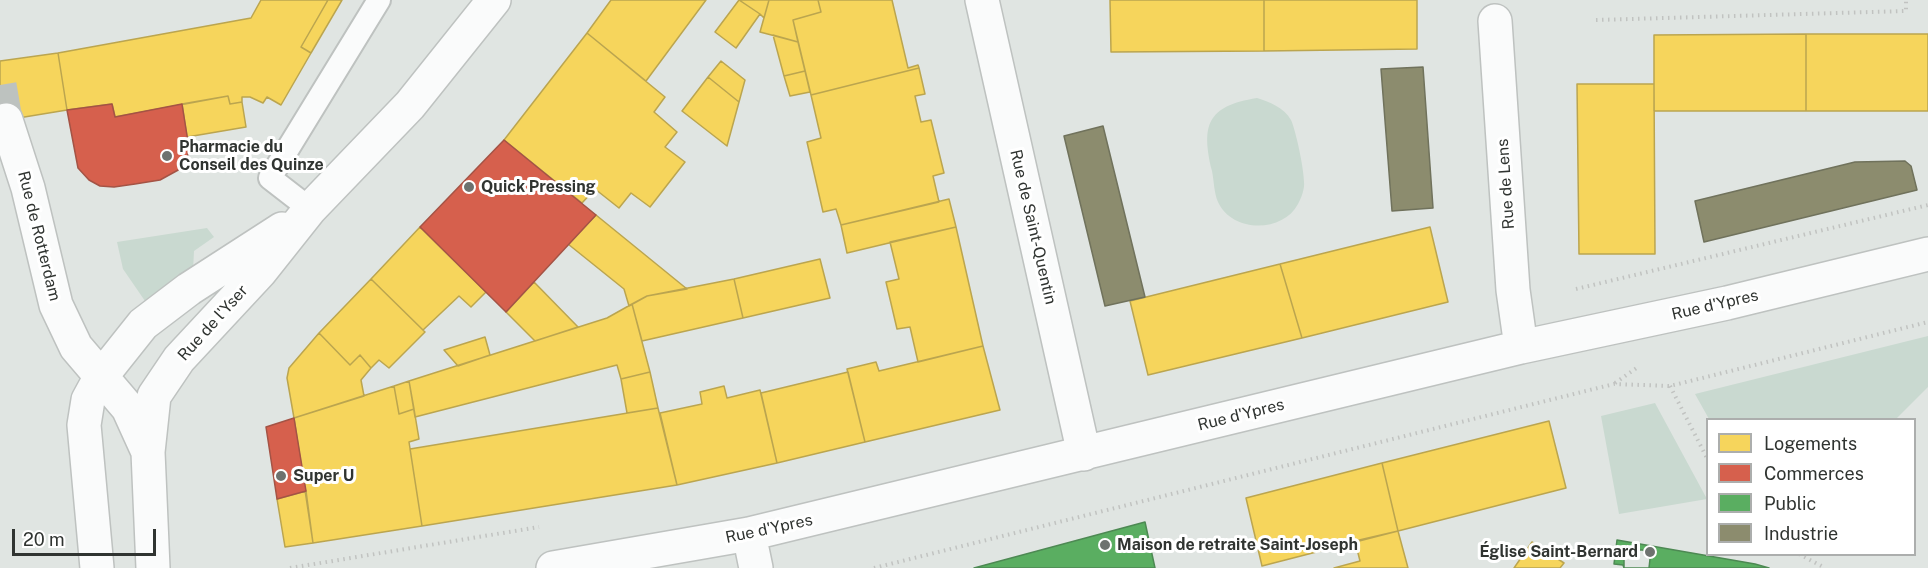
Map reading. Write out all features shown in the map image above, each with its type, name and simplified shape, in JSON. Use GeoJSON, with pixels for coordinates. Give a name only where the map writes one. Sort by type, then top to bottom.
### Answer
{"type":"FeatureCollection","features":[{"type":"Feature","properties":{"kind":"street","name":"Rue de l'Yser"},"geometry":{"type":"LineString","coordinates":[[153,568],[148,452],[154,396],[179,359],[260,272],[310,209],[410,105],[494,0]]}},
{"type":"Feature","properties":{"kind":"street","name":"Rue de Saint-Quentin"},"geometry":{"type":"LineString","coordinates":[[982,0],[1084,454]]}},
{"type":"Feature","properties":{"kind":"street","name":"Rue de Lens"},"geometry":{"type":"LineString","coordinates":[[1496,21],[1514,304],[1521,347]]}},
{"type":"Feature","properties":{"kind":"street","name":"Rue de Rotterdam"},"geometry":{"type":"LineString","coordinates":[[6,120],[14,190],[56,305],[76,346],[100,378]]}},
{"type":"Feature","properties":{"kind":"street","name":"Rue de l'Yser"},"geometry":{"type":"LineString","coordinates":[[97,568],[84,425],[88,400],[100,378],[143,324],[189,289],[310,209]]}},
{"type":"Feature","properties":{"kind":"street","name":"Rue d'Ypres"},"geometry":{"type":"LineString","coordinates":[[553,568],[749,534],[1521,347],[1727,303],[1928,254]]}},
{"type":"Feature","properties":{"kind":"street","name":"Rue de l'Yser"},"geometry":{"type":"LineString","coordinates":[[100,378],[128,408],[148,452]]}},
{"type":"Feature","properties":{"kind":"street"},"geometry":{"type":"LineString","coordinates":[[749,534],[756,568]]}},
{"type":"Feature","properties":{"kind":"lane"},"geometry":{"type":"LineString","coordinates":[[310,209],[270,178],[379,0]]}},
{"type":"Feature","properties":{"kind":"path"},"geometry":{"type":"LineString","coordinates":[[1596,20],[1906,11],[1906,0]]}},
{"type":"Feature","properties":{"kind":"path"},"geometry":{"type":"LineString","coordinates":[[1571,290],[1928,205]]}},
{"type":"Feature","properties":{"kind":"path"},"geometry":{"type":"LineString","coordinates":[[874,568],[1614,384],[1670,386],[1928,322]]}},
{"type":"Feature","properties":{"kind":"path"},"geometry":{"type":"LineString","coordinates":[[1670,386],[1706,458]]}},
{"type":"Feature","properties":{"kind":"path"},"geometry":{"type":"LineString","coordinates":[[290,568],[548,525]]}},
{"type":"Feature","properties":{"kind":"path"},"geometry":{"type":"LineString","coordinates":[[1801,556],[1825,568]]}},
{"type":"Feature","properties":{"kind":"shaded area"},"geometry":{"type":"Polygon","coordinates":[[[1257,98],[1280,108],[1291,120],[1303,168],[1304,184],[1298,204],[1291,214],[1270,224],[1258,226],[1234,219],[1218,202],[1207,141],[1208,130],[1218,112],[1227,106],[1257,98]]]}},
{"type":"Feature","properties":{"kind":"shaded area"},"geometry":{"type":"Polygon","coordinates":[[[207,228],[214,237],[194,251],[193,271],[145,301],[123,269],[117,242],[207,228]]]}},
{"type":"Feature","properties":{"kind":"shaded area"},"geometry":{"type":"Polygon","coordinates":[[[1928,336],[1928,387],[1897,418],[1708,418],[1695,394],[1928,336]]]}},
{"type":"Feature","properties":{"kind":"shaded area"},"geometry":{"type":"Polygon","coordinates":[[[1655,403],[1706,499],[1619,514],[1601,416],[1655,403]]]}},
{"type":"Feature","properties":{"kind":"building: Logements"},"geometry":{"type":"Polygon","coordinates":[[[261,0],[328,0],[301,47],[311,53],[281,105],[267,97],[263,103],[250,97],[242,97],[242,102],[230,104],[228,96],[115,117],[112,104],[67,110],[58,53],[251,18],[261,0]]]}},
{"type":"Feature","properties":{"kind":"building: Logements"},"geometry":{"type":"Polygon","coordinates":[[[328,0],[342,0],[311,53],[301,47],[328,0]]]}},
{"type":"Feature","properties":{"kind":"building: Logements"},"geometry":{"type":"Polygon","coordinates":[[[611,0],[706,0],[646,81],[587,33],[611,0]]]}},
{"type":"Feature","properties":{"kind":"building: Logements"},"geometry":{"type":"Polygon","coordinates":[[[739,0],[769,0],[764,18],[760,14],[739,0]]]}},
{"type":"Feature","properties":{"kind":"building: Logements"},"geometry":{"type":"Polygon","coordinates":[[[739,0],[760,14],[736,48],[715,32],[739,0]]]}},
{"type":"Feature","properties":{"kind":"building: Logements"},"geometry":{"type":"Polygon","coordinates":[[[769,0],[818,0],[821,12],[793,20],[798,42],[760,32],[769,0]]]}},
{"type":"Feature","properties":{"kind":"building: Logements"},"geometry":{"type":"Polygon","coordinates":[[[818,0],[892,0],[908,68],[918,65],[919,68],[811,95],[793,20],[821,12],[818,0]]]}},
{"type":"Feature","properties":{"kind":"building: Logements"},"geometry":{"type":"Polygon","coordinates":[[[1110,0],[1264,0],[1264,51],[1111,52],[1110,0]]]}},
{"type":"Feature","properties":{"kind":"building: Logements"},"geometry":{"type":"Polygon","coordinates":[[[1264,0],[1417,0],[1417,49],[1264,51],[1264,0]]]}},
{"type":"Feature","properties":{"kind":"building: Logements"},"geometry":{"type":"Polygon","coordinates":[[[587,33],[665,97],[654,112],[677,132],[665,147],[685,162],[650,207],[631,193],[619,208],[595,189],[582,203],[504,140],[587,33]]]}},
{"type":"Feature","properties":{"kind":"building: Logements"},"geometry":{"type":"Polygon","coordinates":[[[1806,34],[1806,111],[1654,111],[1654,35],[1806,34]]]}},
{"type":"Feature","properties":{"kind":"building: Logements"},"geometry":{"type":"Polygon","coordinates":[[[1806,34],[1928,34],[1928,111],[1806,111],[1806,34]]]}},
{"type":"Feature","properties":{"kind":"building: Logements"},"geometry":{"type":"Polygon","coordinates":[[[773,35],[798,42],[805,71],[784,76],[773,35]]]}},
{"type":"Feature","properties":{"kind":"building: Logements"},"geometry":{"type":"Polygon","coordinates":[[[58,53],[67,110],[0,121],[0,61],[58,53]]]}},
{"type":"Feature","properties":{"kind":"building: Logements"},"geometry":{"type":"Polygon","coordinates":[[[721,61],[745,80],[739,102],[708,77],[721,61]]]}},
{"type":"Feature","properties":{"kind":"building: Logements"},"geometry":{"type":"Polygon","coordinates":[[[919,68],[925,94],[915,96],[921,122],[931,120],[944,173],[933,176],[939,202],[841,225],[836,209],[823,212],[807,142],[821,138],[811,95],[919,68]]]}},
{"type":"Feature","properties":{"kind":"building: Logements"},"geometry":{"type":"Polygon","coordinates":[[[805,71],[810,92],[790,96],[784,76],[805,71]]]}},
{"type":"Feature","properties":{"kind":"building: Logements"},"geometry":{"type":"Polygon","coordinates":[[[708,77],[739,102],[727,146],[682,111],[708,77]]]}},
{"type":"Feature","properties":{"kind":"building: Logements"},"geometry":{"type":"Polygon","coordinates":[[[1577,84],[1654,84],[1655,254],[1579,254],[1577,84]]]}},
{"type":"Feature","properties":{"kind":"building: Logements"},"geometry":{"type":"Polygon","coordinates":[[[228,96],[230,104],[242,102],[246,127],[187,137],[182,104],[228,96]]]}},
{"type":"Feature","properties":{"kind":"building: Logements"},"geometry":{"type":"Polygon","coordinates":[[[949,199],[956,227],[847,253],[841,225],[949,199]]]}},
{"type":"Feature","properties":{"kind":"building: Logements"},"geometry":{"type":"Polygon","coordinates":[[[596,215],[687,289],[647,296],[629,306],[624,289],[568,244],[596,215]]]}},
{"type":"Feature","properties":{"kind":"building: Logements"},"geometry":{"type":"Polygon","coordinates":[[[420,227],[486,292],[471,307],[459,296],[423,330],[371,279],[420,227]]]}},
{"type":"Feature","properties":{"kind":"building: Logements"},"geometry":{"type":"Polygon","coordinates":[[[956,227],[983,346],[918,362],[910,327],[897,329],[886,282],[899,279],[890,242],[956,227]]]}},
{"type":"Feature","properties":{"kind":"building: Logements"},"geometry":{"type":"Polygon","coordinates":[[[1430,227],[1448,302],[1302,338],[1280,264],[1430,227]]]}},
{"type":"Feature","properties":{"kind":"building: Logements"},"geometry":{"type":"Polygon","coordinates":[[[820,259],[830,298],[743,318],[734,279],[820,259]]]}},
{"type":"Feature","properties":{"kind":"building: Logements"},"geometry":{"type":"Polygon","coordinates":[[[1280,264],[1302,338],[1148,375],[1130,301],[1280,264]]]}},
{"type":"Feature","properties":{"kind":"building: Logements"},"geometry":{"type":"Polygon","coordinates":[[[371,279],[425,332],[389,368],[379,360],[371,368],[360,355],[350,365],[319,333],[371,279]]]}},
{"type":"Feature","properties":{"kind":"building: Logements"},"geometry":{"type":"Polygon","coordinates":[[[734,279],[743,318],[642,341],[632,304],[647,296],[734,279]]]}},
{"type":"Feature","properties":{"kind":"building: Logements"},"geometry":{"type":"Polygon","coordinates":[[[534,282],[578,327],[535,341],[506,312],[534,282]]]}},
{"type":"Feature","properties":{"kind":"building: Logements"},"geometry":{"type":"Polygon","coordinates":[[[632,304],[650,372],[621,379],[617,365],[415,417],[409,381],[607,318],[632,304]]]}},
{"type":"Feature","properties":{"kind":"building: Logements"},"geometry":{"type":"Polygon","coordinates":[[[319,333],[350,365],[360,355],[371,368],[361,380],[364,396],[294,418],[287,378],[289,368],[319,333]]]}},
{"type":"Feature","properties":{"kind":"building: Logements"},"geometry":{"type":"Polygon","coordinates":[[[485,337],[490,355],[458,366],[444,350],[485,337]]]}},
{"type":"Feature","properties":{"kind":"building: Logements"},"geometry":{"type":"Polygon","coordinates":[[[983,346],[1000,410],[865,442],[847,369],[876,362],[879,371],[983,346]]]}},
{"type":"Feature","properties":{"kind":"building: Logements"},"geometry":{"type":"Polygon","coordinates":[[[650,372],[658,408],[627,413],[621,379],[650,372]]]}},
{"type":"Feature","properties":{"kind":"building: Logements"},"geometry":{"type":"Polygon","coordinates":[[[848,372],[865,442],[777,463],[761,393],[848,372]]]}},
{"type":"Feature","properties":{"kind":"building: Logements"},"geometry":{"type":"Polygon","coordinates":[[[409,381],[414,409],[399,414],[394,386],[409,381]]]}},
{"type":"Feature","properties":{"kind":"building: Logements"},"geometry":{"type":"Polygon","coordinates":[[[394,386],[399,414],[414,409],[419,439],[409,442],[422,526],[313,543],[294,418],[394,386]]]}},
{"type":"Feature","properties":{"kind":"building: Logements"},"geometry":{"type":"Polygon","coordinates":[[[724,386],[727,398],[760,390],[777,463],[677,485],[660,413],[702,404],[700,392],[724,386]]]}},
{"type":"Feature","properties":{"kind":"building: Logements"},"geometry":{"type":"Polygon","coordinates":[[[658,408],[677,485],[422,526],[410,449],[658,408]]]}},
{"type":"Feature","properties":{"kind":"building: Logements"},"geometry":{"type":"Polygon","coordinates":[[[1549,421],[1566,488],[1398,531],[1382,463],[1549,421]]]}},
{"type":"Feature","properties":{"kind":"building: Logements"},"geometry":{"type":"Polygon","coordinates":[[[1382,463],[1398,531],[1262,566],[1246,498],[1382,463]]]}},
{"type":"Feature","properties":{"kind":"building: Logements"},"geometry":{"type":"Polygon","coordinates":[[[306,491],[313,543],[285,547],[277,499],[306,491]]]}},
{"type":"Feature","properties":{"kind":"building: Logements"},"geometry":{"type":"Polygon","coordinates":[[[1398,531],[1408,568],[1334,568],[1360,561],[1355,541],[1398,531]]]}},
{"type":"Feature","properties":{"kind":"building: Logements"},"geometry":{"type":"Polygon","coordinates":[[[1532,542],[1564,563],[1560,568],[1514,568],[1532,542]]]}},
{"type":"Feature","properties":{"kind":"building: Commerces"},"geometry":{"type":"Polygon","coordinates":[[[112,104],[115,117],[182,104],[189,148],[187,158],[180,169],[160,180],[114,187],[100,186],[89,180],[78,168],[67,110],[112,104]]]}},
{"type":"Feature","properties":{"kind":"building: Commerces"},"geometry":{"type":"Polygon","coordinates":[[[504,140],[596,215],[506,312],[420,227],[504,140]]]}},
{"type":"Feature","properties":{"kind":"building: Commerces"},"geometry":{"type":"Polygon","coordinates":[[[294,418],[306,491],[277,499],[266,427],[294,418]]]}},
{"type":"Feature","properties":{"kind":"building: Public","name":"Maison de retraite Saint-Joseph"},"geometry":{"type":"Polygon","coordinates":[[[1145,522],[1155,568],[974,568],[1145,522]]]}},
{"type":"Feature","properties":{"kind":"building: Public","name":"Église Saint-Bernard"},"geometry":{"type":"Polygon","coordinates":[[[1617,540],[1769,568],[1624,568],[1623,565],[1614,564],[1617,540]]]}},
{"type":"Feature","properties":{"kind":"building: Public"},"geometry":{"type":"Polygon","coordinates":[[[1632,550],[1643,550],[1650,559],[1649,568],[1624,568],[1624,556],[1632,550]]]}},
{"type":"Feature","properties":{"kind":"building: Industrie"},"geometry":{"type":"Polygon","coordinates":[[[1423,67],[1433,208],[1392,211],[1381,69],[1423,67]]]}},
{"type":"Feature","properties":{"kind":"building: Industrie"},"geometry":{"type":"Polygon","coordinates":[[[1103,126],[1145,297],[1105,306],[1064,136],[1103,126]]]}},
{"type":"Feature","properties":{"kind":"building: Industrie"},"geometry":{"type":"Polygon","coordinates":[[[1905,161],[1911,166],[1917,190],[1704,242],[1695,201],[1855,162],[1905,161]]]}},
{"type":"Feature","properties":{"kind":"tunnel"},"geometry":{"type":"LineString","coordinates":[[0,85],[6,120]]}},
{"type":"Feature","properties":{"kind":"place","name":"Pharmacie du Conseil des Quinze"},"geometry":{"type":"Point","coordinates":[167,156]}},
{"type":"Feature","properties":{"kind":"place","name":"Quick Pressing"},"geometry":{"type":"Point","coordinates":[469,187]}},
{"type":"Feature","properties":{"kind":"place","name":"Super U"},"geometry":{"type":"Point","coordinates":[281,476]}},
{"type":"Feature","properties":{"kind":"place","name":"Maison de retraite Saint-Joseph"},"geometry":{"type":"Point","coordinates":[1105,545]}},
{"type":"Feature","properties":{"kind":"place","name":"Église Saint-Bernard"},"geometry":{"type":"Point","coordinates":[1650,552]}}]}
